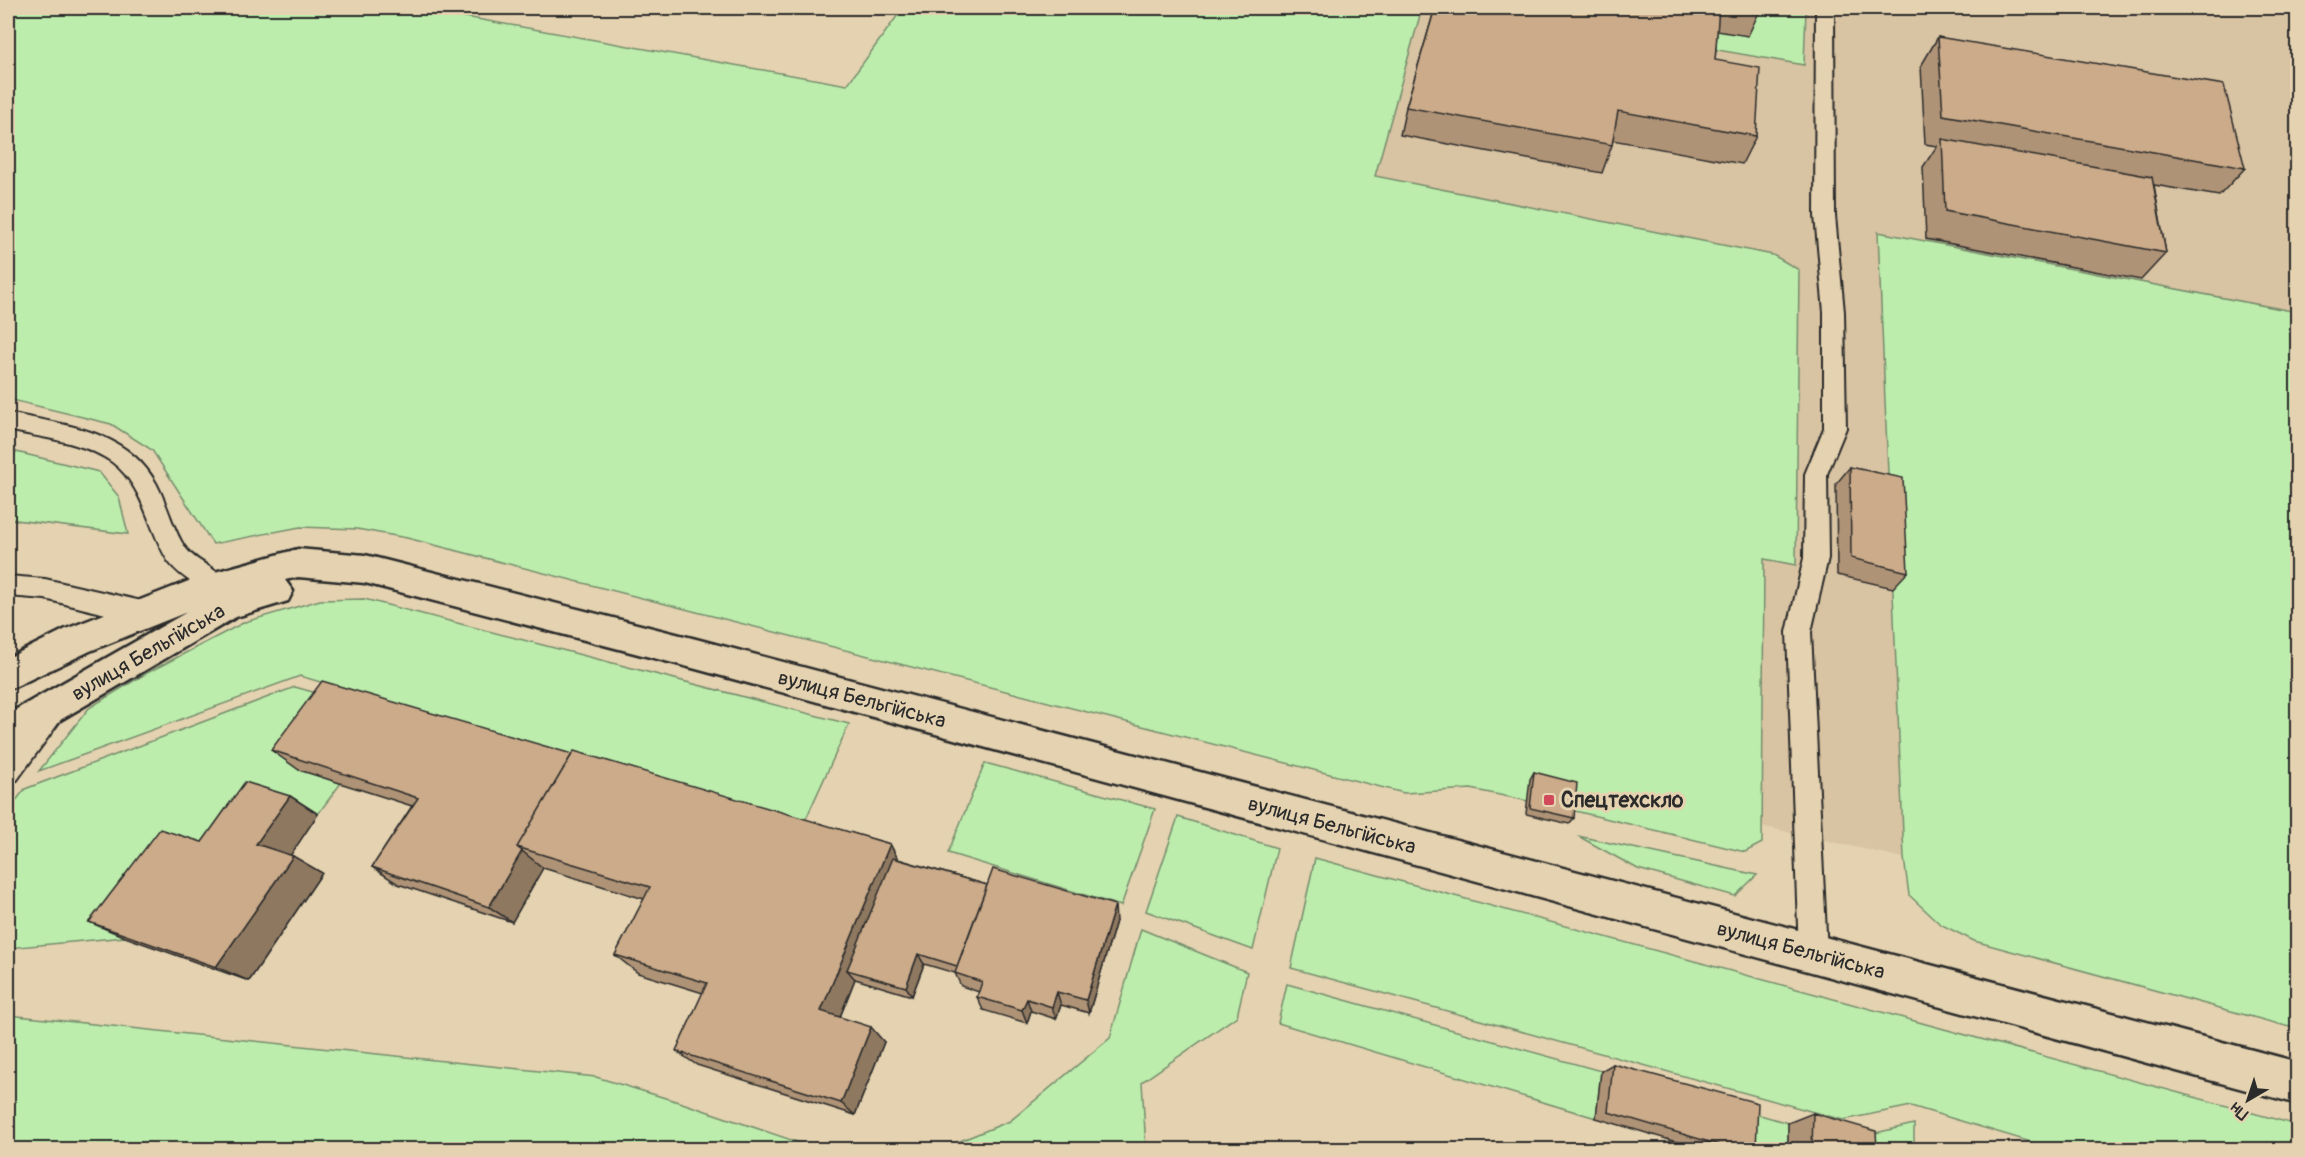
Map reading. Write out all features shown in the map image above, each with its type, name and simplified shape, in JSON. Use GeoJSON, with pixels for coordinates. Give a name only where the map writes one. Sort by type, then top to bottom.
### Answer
{"type":"FeatureCollection","features":[{"type":"Feature","properties":{"kind":"street","name":"вулиця Бельгійська"},"geometry":{"type":"LineString","coordinates":[[8,675],[78,640],[216,585],[298,563],[365,569],[708,657],[2298,1083]]}},
{"type":"Feature","properties":{"kind":"street","name":"вулиця Бельгійська"},"geometry":{"type":"LineString","coordinates":[[8,732],[226,606],[315,579],[365,569]]}},
{"type":"Feature","properties":{"kind":"lane"},"geometry":{"type":"LineString","coordinates":[[1813,953],[1799,632],[1816,558],[1816,474],[1835,428],[1834,312],[1824,216],[1825,8]]}},
{"type":"Feature","properties":{"kind":"lane"},"geometry":{"type":"LineString","coordinates":[[8,422],[87,441],[121,456],[146,483],[177,554],[192,571],[216,585]]}},
{"type":"Feature","properties":{"kind":"lane"},"geometry":{"type":"LineString","coordinates":[[8,585],[45,589],[146,613]]}},
{"type":"Feature","properties":{"kind":"lane"},"geometry":{"type":"LineString","coordinates":[[8,771],[58,703]]}},
{"type":"Feature","properties":{"kind":"shaded area"},"geometry":{"type":"Polygon","coordinates":[[[1422,8],[2297,8],[2297,312],[1879,232],[1904,858],[1761,826],[1767,265],[1363,175],[1388,130],[1422,8]]]}},
{"type":"Feature","properties":{"kind":"green space"},"geometry":{"type":"Polygon","coordinates":[[[8,8],[415,8],[847,85],[903,8],[1422,8],[1375,176],[1773,255],[1799,270],[1796,565],[1764,559],[1762,843],[1745,852],[1571,810],[1471,789],[1404,793],[407,538],[357,529],[300,527],[213,544],[152,450],[111,424],[8,399],[8,8]]]}},
{"type":"Feature","properties":{"kind":"green space"},"geometry":{"type":"Polygon","coordinates":[[[1750,8],[1806,8],[1804,65],[1706,48],[1708,29],[1750,8]]]}},
{"type":"Feature","properties":{"kind":"green space"},"geometry":{"type":"Polygon","coordinates":[[[1878,232],[2297,312],[2297,1029],[1974,941],[1940,924],[1909,895],[1904,858],[1878,232]]]}},
{"type":"Feature","properties":{"kind":"green space"},"geometry":{"type":"Polygon","coordinates":[[[8,450],[99,472],[119,497],[128,534],[8,519],[8,450]]]}},
{"type":"Feature","properties":{"kind":"green space"},"geometry":{"type":"Polygon","coordinates":[[[364,599],[849,724],[804,823],[300,676],[39,771],[89,708],[145,674],[245,622],[320,600],[364,599]]]}},
{"type":"Feature","properties":{"kind":"green space"},"geometry":{"type":"Polygon","coordinates":[[[295,687],[348,702],[341,783],[318,814],[233,859],[192,846],[125,937],[8,948],[8,811],[25,789],[295,687]]]}},
{"type":"Feature","properties":{"kind":"green space"},"geometry":{"type":"Polygon","coordinates":[[[985,763],[1155,809],[1121,906],[948,853],[985,763]]]}},
{"type":"Feature","properties":{"kind":"green space"},"geometry":{"type":"Polygon","coordinates":[[[1178,817],[1277,848],[1253,950],[1146,911],[1178,817]]]}},
{"type":"Feature","properties":{"kind":"green space"},"geometry":{"type":"Polygon","coordinates":[[[1578,836],[1757,875],[1735,896],[1638,869],[1578,836]]]}},
{"type":"Feature","properties":{"kind":"green space"},"geometry":{"type":"Polygon","coordinates":[[[1315,858],[2297,1125],[2297,1149],[2054,1149],[1911,1106],[1843,1120],[1291,968],[1315,858]]]}},
{"type":"Feature","properties":{"kind":"green space"},"geometry":{"type":"Polygon","coordinates":[[[1141,929],[1247,972],[1237,1016],[1142,1082],[1146,1149],[940,1149],[1010,1121],[1110,1038],[1141,929]]]}},
{"type":"Feature","properties":{"kind":"green space"},"geometry":{"type":"Polygon","coordinates":[[[1287,984],[1601,1071],[1596,1118],[1278,1023],[1287,984]]]}},
{"type":"Feature","properties":{"kind":"green space"},"geometry":{"type":"Polygon","coordinates":[[[8,1015],[596,1077],[818,1149],[8,1149],[8,1015]]]}},
{"type":"Feature","properties":{"kind":"green space"},"geometry":{"type":"Polygon","coordinates":[[[1743,1110],[1788,1123],[1788,1149],[1740,1150],[1743,1110]]]}},
{"type":"Feature","properties":{"kind":"green space"},"geometry":{"type":"Polygon","coordinates":[[[1914,1124],[1914,1149],[1850,1149],[1850,1139],[1914,1124]]]}},
{"type":"Feature","properties":{"kind":"building"},"geometry":{"type":"Polygon","coordinates":[[[1435,8],[1719,8],[1715,60],[1760,68],[1756,136],[1618,111],[1612,145],[1406,107],[1435,8]]]}},
{"type":"Feature","properties":{"kind":"building"},"geometry":{"type":"Polygon","coordinates":[[[1938,37],[2224,85],[2245,168],[1943,115],[1938,37]]]}},
{"type":"Feature","properties":{"kind":"building"},"geometry":{"type":"Polygon","coordinates":[[[1942,139],[2152,177],[2166,253],[1945,211],[1942,139]]]}},
{"type":"Feature","properties":{"kind":"building"},"geometry":{"type":"Polygon","coordinates":[[[1850,467],[1903,478],[1908,572],[1851,558],[1850,467]]]}},
{"type":"Feature","properties":{"kind":"building"},"geometry":{"type":"Polygon","coordinates":[[[322,681],[572,754],[517,847],[522,851],[489,907],[372,867],[418,798],[271,750],[322,681]]]}},
{"type":"Feature","properties":{"kind":"building"},"geometry":{"type":"Polygon","coordinates":[[[574,751],[890,844],[821,1011],[871,1027],[841,1103],[676,1051],[707,983],[615,955],[650,887],[517,847],[574,751]]]}},
{"type":"Feature","properties":{"kind":"building"},"geometry":{"type":"Polygon","coordinates":[[[1534,772],[1577,783],[1574,818],[1530,808],[1534,772]]]}},
{"type":"Feature","properties":{"kind":"building"},"geometry":{"type":"Polygon","coordinates":[[[245,782],[290,796],[256,844],[293,856],[216,967],[89,922],[160,829],[202,842],[245,782]]]}},
{"type":"Feature","properties":{"kind":"building"},"geometry":{"type":"Polygon","coordinates":[[[893,858],[987,885],[957,966],[918,954],[906,987],[847,970],[893,858]]]}},
{"type":"Feature","properties":{"kind":"building"},"geometry":{"type":"Polygon","coordinates":[[[993,869],[1115,905],[1086,1000],[1057,992],[1052,1007],[1027,999],[1022,1010],[977,997],[982,982],[955,973],[993,869]]]}},
{"type":"Feature","properties":{"kind":"building"},"geometry":{"type":"Polygon","coordinates":[[[1613,1064],[1758,1103],[1756,1149],[1733,1149],[1608,1112],[1613,1064]]]}},
{"type":"Feature","properties":{"kind":"building"},"geometry":{"type":"Polygon","coordinates":[[[1813,1113],[1876,1131],[1877,1149],[1812,1149],[1813,1113]]]}},
{"type":"Feature","properties":{"kind":"place","name":"Спецтехскло"},"geometry":{"type":"Point","coordinates":[1549,800]}}]}
